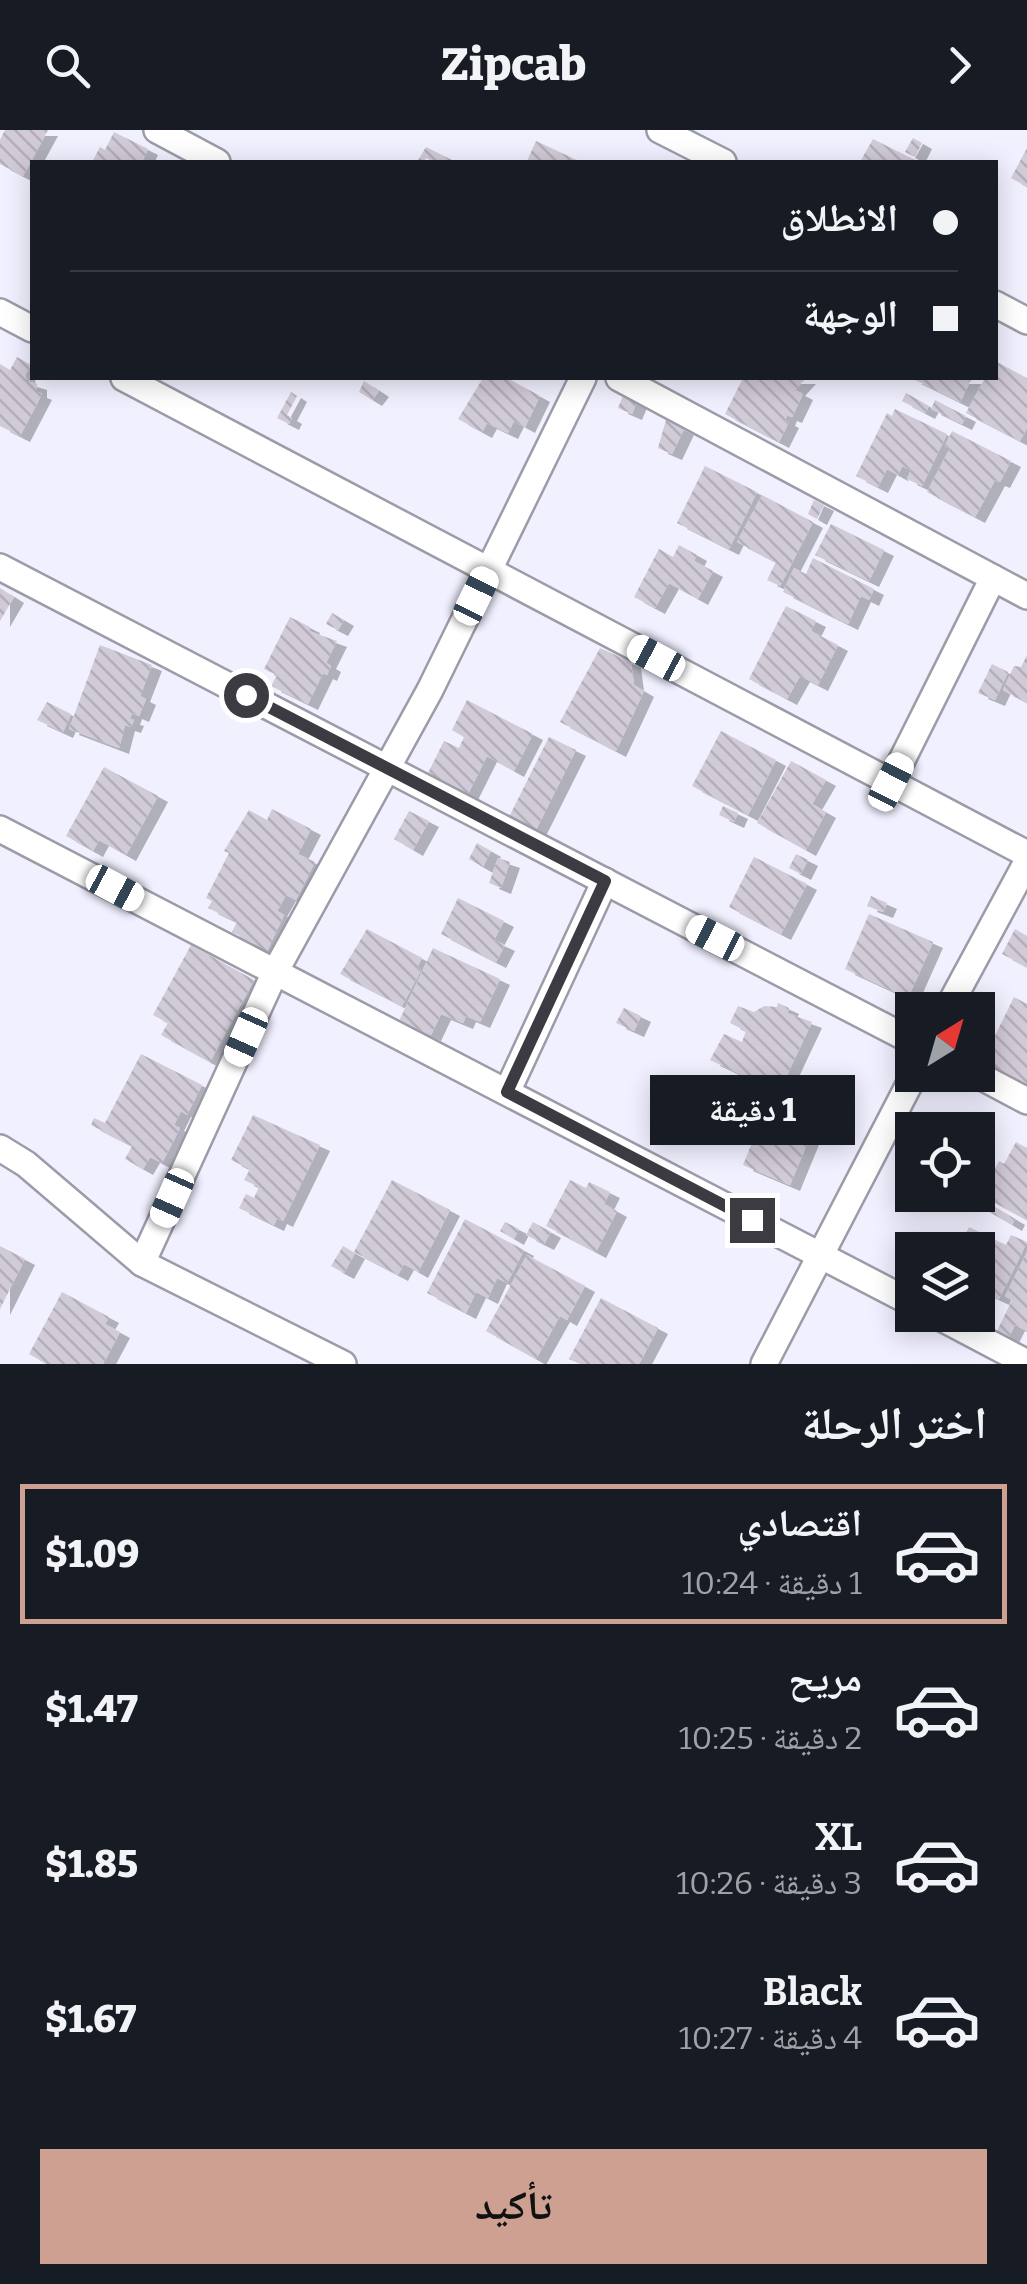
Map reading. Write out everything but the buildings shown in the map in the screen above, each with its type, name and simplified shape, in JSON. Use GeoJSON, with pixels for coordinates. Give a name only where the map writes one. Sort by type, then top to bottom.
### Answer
{"type":"FeatureCollection","features":[{"type":"Feature","properties":{"kind":"street"},"geometry":{"type":"LineString","coordinates":[[156,130],[213,160]]}},
{"type":"Feature","properties":{"kind":"street"},"geometry":{"type":"LineString","coordinates":[[660,130],[719,160]]}},
{"type":"Feature","properties":{"kind":"street"},"geometry":{"type":"LineString","coordinates":[[998,306],[1027,320]]}},
{"type":"Feature","properties":{"kind":"street"},"geometry":{"type":"LineString","coordinates":[[0,312],[30,329]]}},
{"type":"Feature","properties":{"kind":"street"},"geometry":{"type":"LineString","coordinates":[[128,380],[891,782],[1027,858],[956,992]]}},
{"type":"Feature","properties":{"kind":"street"},"geometry":{"type":"LineString","coordinates":[[142,1263],[276,972],[387,768],[582,380]]}},
{"type":"Feature","properties":{"kind":"street"},"geometry":{"type":"LineString","coordinates":[[623,380],[1027,596]]}},
{"type":"Feature","properties":{"kind":"street"},"geometry":{"type":"LineString","coordinates":[[0,567],[895,1032]]}},
{"type":"Feature","properties":{"kind":"street"},"geometry":{"type":"LineString","coordinates":[[891,782],[994,578]]}},
{"type":"Feature","properties":{"kind":"street"},"geometry":{"type":"LineString","coordinates":[[0,829],[895,1294]]}},
{"type":"Feature","properties":{"kind":"street"},"geometry":{"type":"LineString","coordinates":[[507,1092],[605,881]]}},
{"type":"Feature","properties":{"kind":"street"},"geometry":{"type":"LineString","coordinates":[[995,1084],[1027,1100]]}},
{"type":"Feature","properties":{"kind":"street"},"geometry":{"type":"LineString","coordinates":[[764,1364],[905,1092]]}},
{"type":"Feature","properties":{"kind":"street"},"geometry":{"type":"LineString","coordinates":[[0,1148],[26,1164],[142,1263],[343,1364]]}},
{"type":"Feature","properties":{"kind":"street"},"geometry":{"type":"LineString","coordinates":[[969,1332],[1027,1362]]}},
{"type":"Feature","properties":{"kind":"route"},"geometry":{"type":"LineString","coordinates":[[246,695],[605,881],[507,1092],[752,1220]]}}]}
